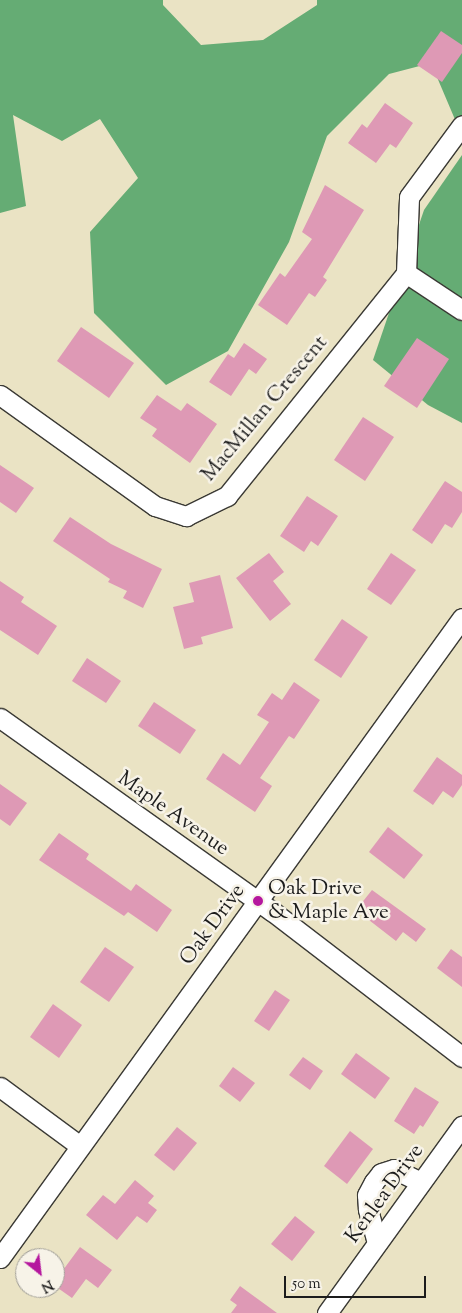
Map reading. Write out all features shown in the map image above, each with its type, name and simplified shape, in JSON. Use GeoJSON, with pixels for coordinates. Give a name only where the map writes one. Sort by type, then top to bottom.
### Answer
{"type":"FeatureCollection","features":[{"type":"Feature","properties":{"kind":"street"},"geometry":{"type":"LineString","coordinates":[[462,125],[409,197],[406,273],[462,310]]}},
{"type":"Feature","properties":{"kind":"street","name":"MacMillan Crescent"},"geometry":{"type":"LineString","coordinates":[[0,395],[155,506],[186,516],[226,496],[406,273]]}},
{"type":"Feature","properties":{"kind":"street","name":"Oak Drive"},"geometry":{"type":"LineString","coordinates":[[0,1258],[462,618]]}},
{"type":"Feature","properties":{"kind":"street","name":"Maple Avenue"},"geometry":{"type":"LineString","coordinates":[[0,718],[258,901],[462,1057]]}},
{"type":"Feature","properties":{"kind":"street"},"geometry":{"type":"LineString","coordinates":[[0,1087],[80,1146]]}},
{"type":"Feature","properties":{"kind":"street","name":"Kenlea Drive"},"geometry":{"type":"LineString","coordinates":[[327,1313],[462,1126]]}},
{"type":"Feature","properties":{"kind":"street"},"geometry":{"type":"LineString","coordinates":[[377,1242],[368,1209],[367,1195],[374,1182],[381,1173],[394,1169],[421,1182]]}},
{"type":"Feature","properties":{"kind":"green space"},"geometry":{"type":"Polygon","coordinates":[[[0,0],[163,0],[163,5],[201,45],[263,40],[317,5],[317,0],[462,0],[462,136],[431,63],[389,74],[327,136],[289,242],[228,351],[166,385],[94,313],[90,232],[138,178],[100,119],[62,141],[13,115],[26,206],[0,213],[0,0]]]}},
{"type":"Feature","properties":{"kind":"green space"},"geometry":{"type":"Polygon","coordinates":[[[462,155],[462,423],[428,405],[373,360],[424,210],[462,155]]]}},
{"type":"Feature","properties":{"kind":"building"},"geometry":{"type":"Polygon","coordinates":[[[441,31],[462,45],[462,53],[442,82],[417,65],[441,31]]]}},
{"type":"Feature","properties":{"kind":"building"},"geometry":{"type":"Polygon","coordinates":[[[385,103],[413,123],[396,148],[390,144],[376,163],[348,143],[362,124],[367,128],[385,103]]]}},
{"type":"Feature","properties":{"kind":"building"},"geometry":{"type":"Polygon","coordinates":[[[325,185],[364,210],[323,277],[327,280],[315,297],[309,293],[287,325],[258,305],[280,273],[285,277],[312,239],[302,232],[325,185]]]}},
{"type":"Feature","properties":{"kind":"building"},"geometry":{"type":"Polygon","coordinates":[[[81,327],[134,363],[109,398],[57,361],[81,327]]]}},
{"type":"Feature","properties":{"kind":"building"},"geometry":{"type":"Polygon","coordinates":[[[417,338],[449,359],[417,408],[384,386],[417,338]]]}},
{"type":"Feature","properties":{"kind":"building"},"geometry":{"type":"Polygon","coordinates":[[[244,343],[267,359],[256,374],[249,369],[231,396],[209,382],[228,354],[234,358],[244,343]]]}},
{"type":"Feature","properties":{"kind":"building"},"geometry":{"type":"Polygon","coordinates":[[[157,395],[181,411],[187,403],[217,424],[190,463],[152,436],[157,429],[140,418],[157,395]]]}},
{"type":"Feature","properties":{"kind":"building"},"geometry":{"type":"Polygon","coordinates":[[[363,417],[394,437],[365,481],[334,460],[363,417]]]}},
{"type":"Feature","properties":{"kind":"building"},"geometry":{"type":"Polygon","coordinates":[[[0,465],[34,488],[16,513],[0,502],[0,465]]]}},
{"type":"Feature","properties":{"kind":"building"},"geometry":{"type":"Polygon","coordinates":[[[445,481],[462,492],[462,512],[452,528],[445,524],[432,544],[412,530],[445,481]]]}},
{"type":"Feature","properties":{"kind":"building"},"geometry":{"type":"Polygon","coordinates":[[[307,496],[338,516],[318,546],[311,541],[304,552],[280,536],[307,496]]]}},
{"type":"Feature","properties":{"kind":"building"},"geometry":{"type":"Polygon","coordinates":[[[70,517],[111,544],[162,569],[143,608],[123,598],[127,591],[108,582],[110,579],[53,541],[70,517]]]}},
{"type":"Feature","properties":{"kind":"building"},"geometry":{"type":"Polygon","coordinates":[[[269,553],[284,572],[273,581],[291,604],[270,621],[236,578],[269,553]]]}},
{"type":"Feature","properties":{"kind":"building"},"geometry":{"type":"Polygon","coordinates":[[[391,553],[416,570],[391,605],[367,589],[391,553]]]}},
{"type":"Feature","properties":{"kind":"building"},"geometry":{"type":"Polygon","coordinates":[[[220,575],[233,628],[201,637],[203,644],[184,649],[173,607],[194,602],[189,583],[220,575]]]}},
{"type":"Feature","properties":{"kind":"building"},"geometry":{"type":"Polygon","coordinates":[[[0,581],[24,597],[21,602],[57,626],[38,655],[0,630],[0,581]]]}},
{"type":"Feature","properties":{"kind":"building"},"geometry":{"type":"Polygon","coordinates":[[[342,619],[368,637],[341,678],[314,660],[342,619]]]}},
{"type":"Feature","properties":{"kind":"building"},"geometry":{"type":"Polygon","coordinates":[[[87,658],[121,681],[106,703],[72,681],[87,658]]]}},
{"type":"Feature","properties":{"kind":"building"},"geometry":{"type":"Polygon","coordinates":[[[294,682],[320,700],[294,739],[289,736],[260,778],[272,786],[255,812],[206,779],[223,753],[240,765],[269,722],[257,715],[272,693],[282,700],[294,682]]]}},
{"type":"Feature","properties":{"kind":"building"},"geometry":{"type":"Polygon","coordinates":[[[154,702],[196,730],[180,754],[138,726],[154,702]]]}},
{"type":"Feature","properties":{"kind":"building"},"geometry":{"type":"Polygon","coordinates":[[[437,757],[462,775],[462,785],[453,798],[443,791],[433,805],[413,791],[437,757]]]}},
{"type":"Feature","properties":{"kind":"building"},"geometry":{"type":"Polygon","coordinates":[[[0,784],[27,803],[10,826],[0,819],[0,784]]]}},
{"type":"Feature","properties":{"kind":"building"},"geometry":{"type":"Polygon","coordinates":[[[388,827],[423,855],[404,879],[369,852],[388,827]]]}},
{"type":"Feature","properties":{"kind":"building"},"geometry":{"type":"Polygon","coordinates":[[[59,833],[89,854],[86,859],[131,891],[136,884],[172,910],[157,932],[128,912],[124,916],[39,860],[59,833]]]}},
{"type":"Feature","properties":{"kind":"building"},"geometry":{"type":"Polygon","coordinates":[[[372,890],[426,929],[416,942],[403,932],[396,941],[356,910],[372,890]]]}},
{"type":"Feature","properties":{"kind":"building"},"geometry":{"type":"Polygon","coordinates":[[[105,947],[134,967],[109,1002],[80,982],[105,947]]]}},
{"type":"Feature","properties":{"kind":"building"},"geometry":{"type":"Polygon","coordinates":[[[451,949],[462,957],[462,987],[437,968],[451,949]]]}},
{"type":"Feature","properties":{"kind":"building"},"geometry":{"type":"Polygon","coordinates":[[[275,990],[290,1000],[269,1031],[254,1021],[275,990]]]}},
{"type":"Feature","properties":{"kind":"building"},"geometry":{"type":"Polygon","coordinates":[[[53,1004],[82,1025],[59,1058],[30,1037],[53,1004]]]}},
{"type":"Feature","properties":{"kind":"building"},"geometry":{"type":"Polygon","coordinates":[[[356,1053],[390,1078],[375,1099],[341,1074],[356,1053]]]}},
{"type":"Feature","properties":{"kind":"building"},"geometry":{"type":"Polygon","coordinates":[[[303,1057],[323,1071],[310,1090],[289,1075],[303,1057]]]}},
{"type":"Feature","properties":{"kind":"building"},"geometry":{"type":"Polygon","coordinates":[[[233,1067],[255,1083],[240,1102],[219,1086],[233,1067]]]}},
{"type":"Feature","properties":{"kind":"building"},"geometry":{"type":"Polygon","coordinates":[[[415,1087],[439,1102],[423,1127],[420,1125],[414,1134],[394,1121],[415,1087]]]}},
{"type":"Feature","properties":{"kind":"building"},"geometry":{"type":"Polygon","coordinates":[[[177,1127],[197,1143],[174,1171],[154,1155],[177,1127]]]}},
{"type":"Feature","properties":{"kind":"building"},"geometry":{"type":"Polygon","coordinates":[[[350,1131],[373,1149],[347,1184],[324,1166],[350,1131]]]}},
{"type":"Feature","properties":{"kind":"building"},"geometry":{"type":"Polygon","coordinates":[[[135,1180],[154,1196],[148,1203],[157,1210],[147,1223],[137,1216],[117,1240],[86,1215],[103,1195],[115,1204],[135,1180]]]}},
{"type":"Feature","properties":{"kind":"building"},"geometry":{"type":"Polygon","coordinates":[[[295,1216],[315,1232],[292,1261],[271,1244],[295,1216]]]}},
{"type":"Feature","properties":{"kind":"building"},"geometry":{"type":"Polygon","coordinates":[[[80,1247],[112,1270],[98,1288],[86,1279],[72,1298],[65,1293],[65,1267],[80,1247]]]}},
{"type":"Feature","properties":{"kind":"building"},"geometry":{"type":"Polygon","coordinates":[[[240,1286],[277,1313],[231,1313],[237,1305],[230,1300],[240,1286]]]}},
{"type":"Feature","properties":{"kind":"place","name":"Oak Drive & Maple Ave"},"geometry":{"type":"Point","coordinates":[258,901]}}]}
